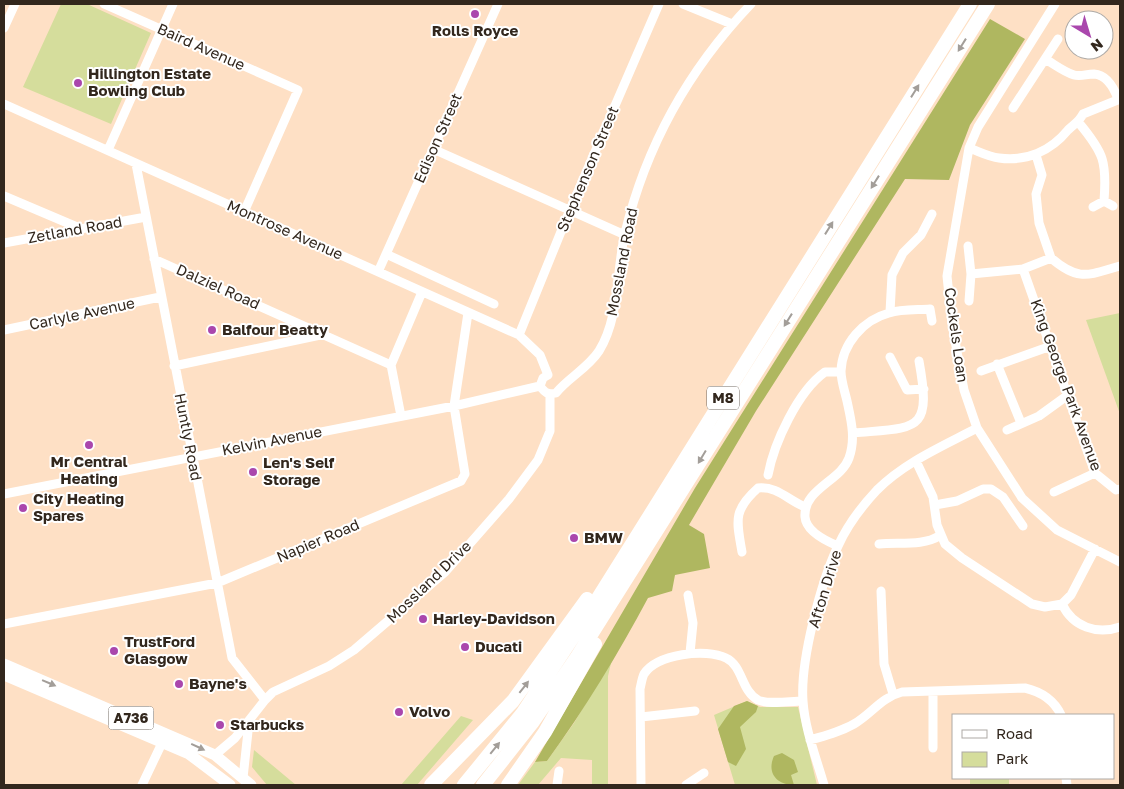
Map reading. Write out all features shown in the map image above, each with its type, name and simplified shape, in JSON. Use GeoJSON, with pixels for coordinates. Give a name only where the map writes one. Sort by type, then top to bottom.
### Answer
{"type":"FeatureCollection","features":[{"type":"Feature","properties":{"kind":"highway","name":"M8"},"geometry":{"type":"LineString","coordinates":[[464,785],[522,714],[551,671],[970,4]]}},
{"type":"Feature","properties":{"kind":"highway","name":"M8"},"geometry":{"type":"LineString","coordinates":[[483,785],[546,705],[652,540],[705,452],[988,4]]}},
{"type":"Feature","properties":{"kind":"highway","name":"M8"},"geometry":{"type":"LineString","coordinates":[[431,785],[513,701],[547,657],[595,587],[809,259]]}},
{"type":"Feature","properties":{"kind":"highway","name":"M8"},"geometry":{"type":"LineString","coordinates":[[508,785],[553,719],[652,540]]}},
{"type":"Feature","properties":{"kind":"main road","name":"A736"},"geometry":{"type":"LineString","coordinates":[[4,664],[215,754],[247,782]]}},
{"type":"Feature","properties":{"kind":"main road","name":"A736"},"geometry":{"type":"LineString","coordinates":[[4,675],[189,754],[230,785]]}},
{"type":"Feature","properties":{"kind":"street"},"geometry":{"type":"LineString","coordinates":[[4,28],[15,4]]}},
{"type":"Feature","properties":{"kind":"street","name":"Baird Avenue"},"geometry":{"type":"LineString","coordinates":[[104,4],[298,90],[244,212]]}},
{"type":"Feature","properties":{"kind":"street"},"geometry":{"type":"LineString","coordinates":[[108,150],[173,4]]}},
{"type":"Feature","properties":{"kind":"street","name":"Edison Street"},"geometry":{"type":"LineString","coordinates":[[378,272],[498,4]]}},
{"type":"Feature","properties":{"kind":"street","name":"Stephenson Street"},"geometry":{"type":"LineString","coordinates":[[519,335],[569,212],[660,4]]}},
{"type":"Feature","properties":{"kind":"street"},"geometry":{"type":"LineString","coordinates":[[683,4],[732,24]]}},
{"type":"Feature","properties":{"kind":"street","name":"Mossland Road"},"geometry":{"type":"LineString","coordinates":[[560,385],[591,360],[608,333],[613,312],[624,235],[645,167],[664,123],[683,90],[732,24],[751,4]]}},
{"type":"Feature","properties":{"kind":"street","name":"Cockels Loan"},"geometry":{"type":"LineString","coordinates":[[1055,4],[978,127],[969,148],[947,276],[952,324],[964,390],[977,428],[1022,498],[1057,530],[1120,562]]}},
{"type":"Feature","properties":{"kind":"street"},"geometry":{"type":"LineString","coordinates":[[1013,108],[1058,39]]}},
{"type":"Feature","properties":{"kind":"street"},"geometry":{"type":"LineString","coordinates":[[969,148],[998,158],[1036,155],[1059,142],[1071,127],[1079,123],[1083,114],[1119,99],[1114,87],[1105,78],[1094,74],[1080,76],[1070,74],[1045,59]]}},
{"type":"Feature","properties":{"kind":"street","name":"Montrose Avenue"},"geometry":{"type":"LineString","coordinates":[[4,104],[519,335],[540,355],[548,375]]}},
{"type":"Feature","properties":{"kind":"street"},"geometry":{"type":"LineString","coordinates":[[1079,123],[1097,145],[1104,162],[1106,178],[1104,201]]}},
{"type":"Feature","properties":{"kind":"street"},"geometry":{"type":"LineString","coordinates":[[433,149],[569,212],[624,235]]}},
{"type":"Feature","properties":{"kind":"street"},"geometry":{"type":"LineString","coordinates":[[1036,155],[1042,175],[1036,194],[1039,223],[1051,258],[1066,271],[1085,276],[1120,266]]}},
{"type":"Feature","properties":{"kind":"street","name":"Huntly Road"},"geometry":{"type":"LineString","coordinates":[[136,164],[160,297],[232,658],[264,700]]}},
{"type":"Feature","properties":{"kind":"street"},"geometry":{"type":"LineString","coordinates":[[4,196],[78,228]]}},
{"type":"Feature","properties":{"kind":"street"},"geometry":{"type":"LineString","coordinates":[[1104,201],[1113,206]]}},
{"type":"Feature","properties":{"kind":"street"},"geometry":{"type":"LineString","coordinates":[[1093,207],[1104,201]]}},
{"type":"Feature","properties":{"kind":"street"},"geometry":{"type":"LineString","coordinates":[[890,312],[892,275],[903,253],[921,235],[932,214]]}},
{"type":"Feature","properties":{"kind":"street","name":"Zetland Road"},"geometry":{"type":"LineString","coordinates":[[4,243],[146,217]]}},
{"type":"Feature","properties":{"kind":"street"},"geometry":{"type":"LineString","coordinates":[[968,246],[971,274],[969,301]]}},
{"type":"Feature","properties":{"kind":"street"},"geometry":{"type":"LineString","coordinates":[[386,254],[494,304]]}},
{"type":"Feature","properties":{"kind":"street"},"geometry":{"type":"LineString","coordinates":[[971,274],[1023,269],[1051,258]]}},
{"type":"Feature","properties":{"kind":"street","name":"Dalziel Road"},"geometry":{"type":"LineString","coordinates":[[154,259],[391,365]]}},
{"type":"Feature","properties":{"kind":"street","name":"King George Park Avenue"},"geometry":{"type":"LineString","coordinates":[[1023,269],[1095,474],[1116,490],[1120,489]]}},
{"type":"Feature","properties":{"kind":"street"},"geometry":{"type":"LineString","coordinates":[[401,416],[391,365],[422,292]]}},
{"type":"Feature","properties":{"kind":"street","name":"Carlyle Avenue"},"geometry":{"type":"LineString","coordinates":[[4,330],[160,297]]}},
{"type":"Feature","properties":{"kind":"street"},"geometry":{"type":"LineString","coordinates":[[838,546],[825,540],[808,526],[805,519],[805,507],[810,499],[843,468],[849,458],[854,433],[841,372],[844,354],[859,330],[873,319],[890,312],[930,309],[932,321]]}},
{"type":"Feature","properties":{"kind":"street","name":"Napier Road"},"geometry":{"type":"LineString","coordinates":[[4,624],[217,583],[462,481],[466,474],[454,406],[468,313]]}},
{"type":"Feature","properties":{"kind":"street"},"geometry":{"type":"LineString","coordinates":[[174,366],[325,334]]}},
{"type":"Feature","properties":{"kind":"street"},"geometry":{"type":"LineString","coordinates":[[981,371],[1051,346]]}},
{"type":"Feature","properties":{"kind":"street"},"geometry":{"type":"LineString","coordinates":[[890,357],[907,390],[924,389]]}},
{"type":"Feature","properties":{"kind":"street"},"geometry":{"type":"LineString","coordinates":[[854,433],[904,429],[916,423],[924,409],[924,389],[919,361]]}},
{"type":"Feature","properties":{"kind":"street"},"geometry":{"type":"LineString","coordinates":[[997,364],[1021,423]]}},
{"type":"Feature","properties":{"kind":"street"},"geometry":{"type":"LineString","coordinates":[[768,475],[771,458],[780,436],[807,388],[825,372],[841,372]]}},
{"type":"Feature","properties":{"kind":"street"},"geometry":{"type":"LineString","coordinates":[[548,375],[554,376],[560,385],[556,393],[550,395],[545,393],[540,386],[548,375]]}},
{"type":"Feature","properties":{"kind":"street","name":"Kelvin Avenue"},"geometry":{"type":"LineString","coordinates":[[4,494],[454,406],[540,386]]}},
{"type":"Feature","properties":{"kind":"street","name":"Mossland Drive"},"geometry":{"type":"LineString","coordinates":[[215,754],[235,738],[264,700],[282,686],[329,666],[354,650],[445,572],[509,499],[538,460],[550,431],[550,395]]}},
{"type":"Feature","properties":{"kind":"street"},"geometry":{"type":"LineString","coordinates":[[1007,430],[1039,416],[1068,395]]}},
{"type":"Feature","properties":{"kind":"street","name":"Afton Drive"},"geometry":{"type":"LineString","coordinates":[[824,785],[810,740],[803,701],[810,640],[825,581],[838,546],[858,514],[877,490],[916,461],[977,428]]}},
{"type":"Feature","properties":{"kind":"street"},"geometry":{"type":"LineString","coordinates":[[916,461],[926,480],[935,505],[939,536],[955,553],[1032,604],[1045,607],[1062,604],[1071,595],[1094,549]]}},
{"type":"Feature","properties":{"kind":"street"},"geometry":{"type":"LineString","coordinates":[[1054,492],[1095,474]]}},
{"type":"Feature","properties":{"kind":"street"},"geometry":{"type":"LineString","coordinates":[[742,552],[736,522],[742,506],[758,488],[767,487],[776,490],[805,507]]}},
{"type":"Feature","properties":{"kind":"street"},"geometry":{"type":"LineString","coordinates":[[935,505],[957,501],[983,489],[992,489],[1003,497],[1023,526]]}},
{"type":"Feature","properties":{"kind":"street"},"geometry":{"type":"LineString","coordinates":[[879,544],[902,541],[927,542],[939,536]]}},
{"type":"Feature","properties":{"kind":"street"},"geometry":{"type":"LineString","coordinates":[[881,591],[884,664],[893,694]]}},
{"type":"Feature","properties":{"kind":"street"},"geometry":{"type":"LineString","coordinates":[[688,595],[693,623],[690,653]]}},
{"type":"Feature","properties":{"kind":"street"},"geometry":{"type":"LineString","coordinates":[[1062,604],[1066,611],[1082,626],[1105,630],[1120,627]]}},
{"type":"Feature","properties":{"kind":"street"},"geometry":{"type":"LineString","coordinates":[[641,785],[640,689],[644,674],[661,661],[690,653],[726,658],[737,669],[752,696],[760,701],[803,701]]}},
{"type":"Feature","properties":{"kind":"street"},"geometry":{"type":"LineString","coordinates":[[810,740],[854,724],[893,694],[1025,688],[1035,690],[1049,699],[1060,714]]}},
{"type":"Feature","properties":{"kind":"street"},"geometry":{"type":"LineString","coordinates":[[933,692],[934,748]]}},
{"type":"Feature","properties":{"kind":"street"},"geometry":{"type":"LineString","coordinates":[[641,717],[695,710]]}},
{"type":"Feature","properties":{"kind":"street","name":"Mossland Drive"},"geometry":{"type":"LineString","coordinates":[[247,782],[249,722]]}},
{"type":"Feature","properties":{"kind":"street"},"geometry":{"type":"LineString","coordinates":[[142,785],[162,743]]}},
{"type":"Feature","properties":{"kind":"street"},"geometry":{"type":"LineString","coordinates":[[557,785],[560,771]]}},
{"type":"Feature","properties":{"kind":"street"},"geometry":{"type":"LineString","coordinates":[[686,785],[704,774]]}},
{"type":"Feature","properties":{"kind":"green space"},"geometry":{"type":"Polygon","coordinates":[[[61,4],[87,4],[151,33],[111,124],[23,87],[61,4]]]}},
{"type":"Feature","properties":{"kind":"green space"},"geometry":{"type":"Polygon","coordinates":[[[990,19],[1025,39],[970,125],[949,180],[905,179],[756,411],[689,525],[704,534],[710,568],[675,575],[672,591],[648,598],[625,640],[575,721],[547,761],[535,762],[695,488],[990,19]]]}},
{"type":"Feature","properties":{"kind":"green space"},"geometry":{"type":"Polygon","coordinates":[[[1120,313],[1120,414],[1086,320],[1120,313]]]}},
{"type":"Feature","properties":{"kind":"green space"},"geometry":{"type":"Polygon","coordinates":[[[612,659],[608,676],[608,785],[592,785],[592,760],[561,758],[538,785],[518,785],[535,762],[547,761],[574,723],[612,659]]]}},
{"type":"Feature","properties":{"kind":"green space"},"geometry":{"type":"Polygon","coordinates":[[[747,701],[760,707],[798,707],[817,785],[735,785],[714,715],[747,701]]]}},
{"type":"Feature","properties":{"kind":"green space"},"geometry":{"type":"Polygon","coordinates":[[[747,701],[758,706],[756,712],[740,727],[746,749],[736,766],[728,762],[718,729],[734,706],[747,701]]]}},
{"type":"Feature","properties":{"kind":"green space"},"geometry":{"type":"Polygon","coordinates":[[[461,716],[473,720],[417,785],[401,785],[461,716]]]}},
{"type":"Feature","properties":{"kind":"green space"},"geometry":{"type":"Polygon","coordinates":[[[254,750],[296,785],[267,785],[252,767],[254,750]]]}},
{"type":"Feature","properties":{"kind":"green space"},"geometry":{"type":"Polygon","coordinates":[[[782,753],[794,760],[798,772],[791,775],[794,785],[779,781],[773,773],[772,762],[774,756],[782,753]]]}},
{"type":"Feature","properties":{"kind":"green space"},"geometry":{"type":"Polygon","coordinates":[[[970,779],[1009,779],[1009,785],[970,785],[970,779]]]}},
{"type":"Feature","properties":{"kind":"place","name":"Rolls Royce"},"geometry":{"type":"Point","coordinates":[475,14]}},
{"type":"Feature","properties":{"kind":"place","name":"Hillington Estate Bowling Club"},"geometry":{"type":"Point","coordinates":[78,83]}},
{"type":"Feature","properties":{"kind":"place","name":"Balfour Beatty"},"geometry":{"type":"Point","coordinates":[212,330]}},
{"type":"Feature","properties":{"kind":"place","name":"Mr Central Heating"},"geometry":{"type":"Point","coordinates":[89,445]}},
{"type":"Feature","properties":{"kind":"place","name":"Len's Self Storage"},"geometry":{"type":"Point","coordinates":[253,472]}},
{"type":"Feature","properties":{"kind":"place","name":"City Heating Spares"},"geometry":{"type":"Point","coordinates":[23,508]}},
{"type":"Feature","properties":{"kind":"place","name":"BMW"},"geometry":{"type":"Point","coordinates":[574,538]}},
{"type":"Feature","properties":{"kind":"place","name":"Harley-Davidson"},"geometry":{"type":"Point","coordinates":[423,619]}},
{"type":"Feature","properties":{"kind":"place","name":"Ducati"},"geometry":{"type":"Point","coordinates":[465,647]}},
{"type":"Feature","properties":{"kind":"place","name":"TrustFord Glasgow"},"geometry":{"type":"Point","coordinates":[114,651]}},
{"type":"Feature","properties":{"kind":"place","name":"Bayne's"},"geometry":{"type":"Point","coordinates":[179,684]}},
{"type":"Feature","properties":{"kind":"place","name":"Volvo"},"geometry":{"type":"Point","coordinates":[399,712]}},
{"type":"Feature","properties":{"kind":"place","name":"Starbucks"},"geometry":{"type":"Point","coordinates":[220,725]}}]}
